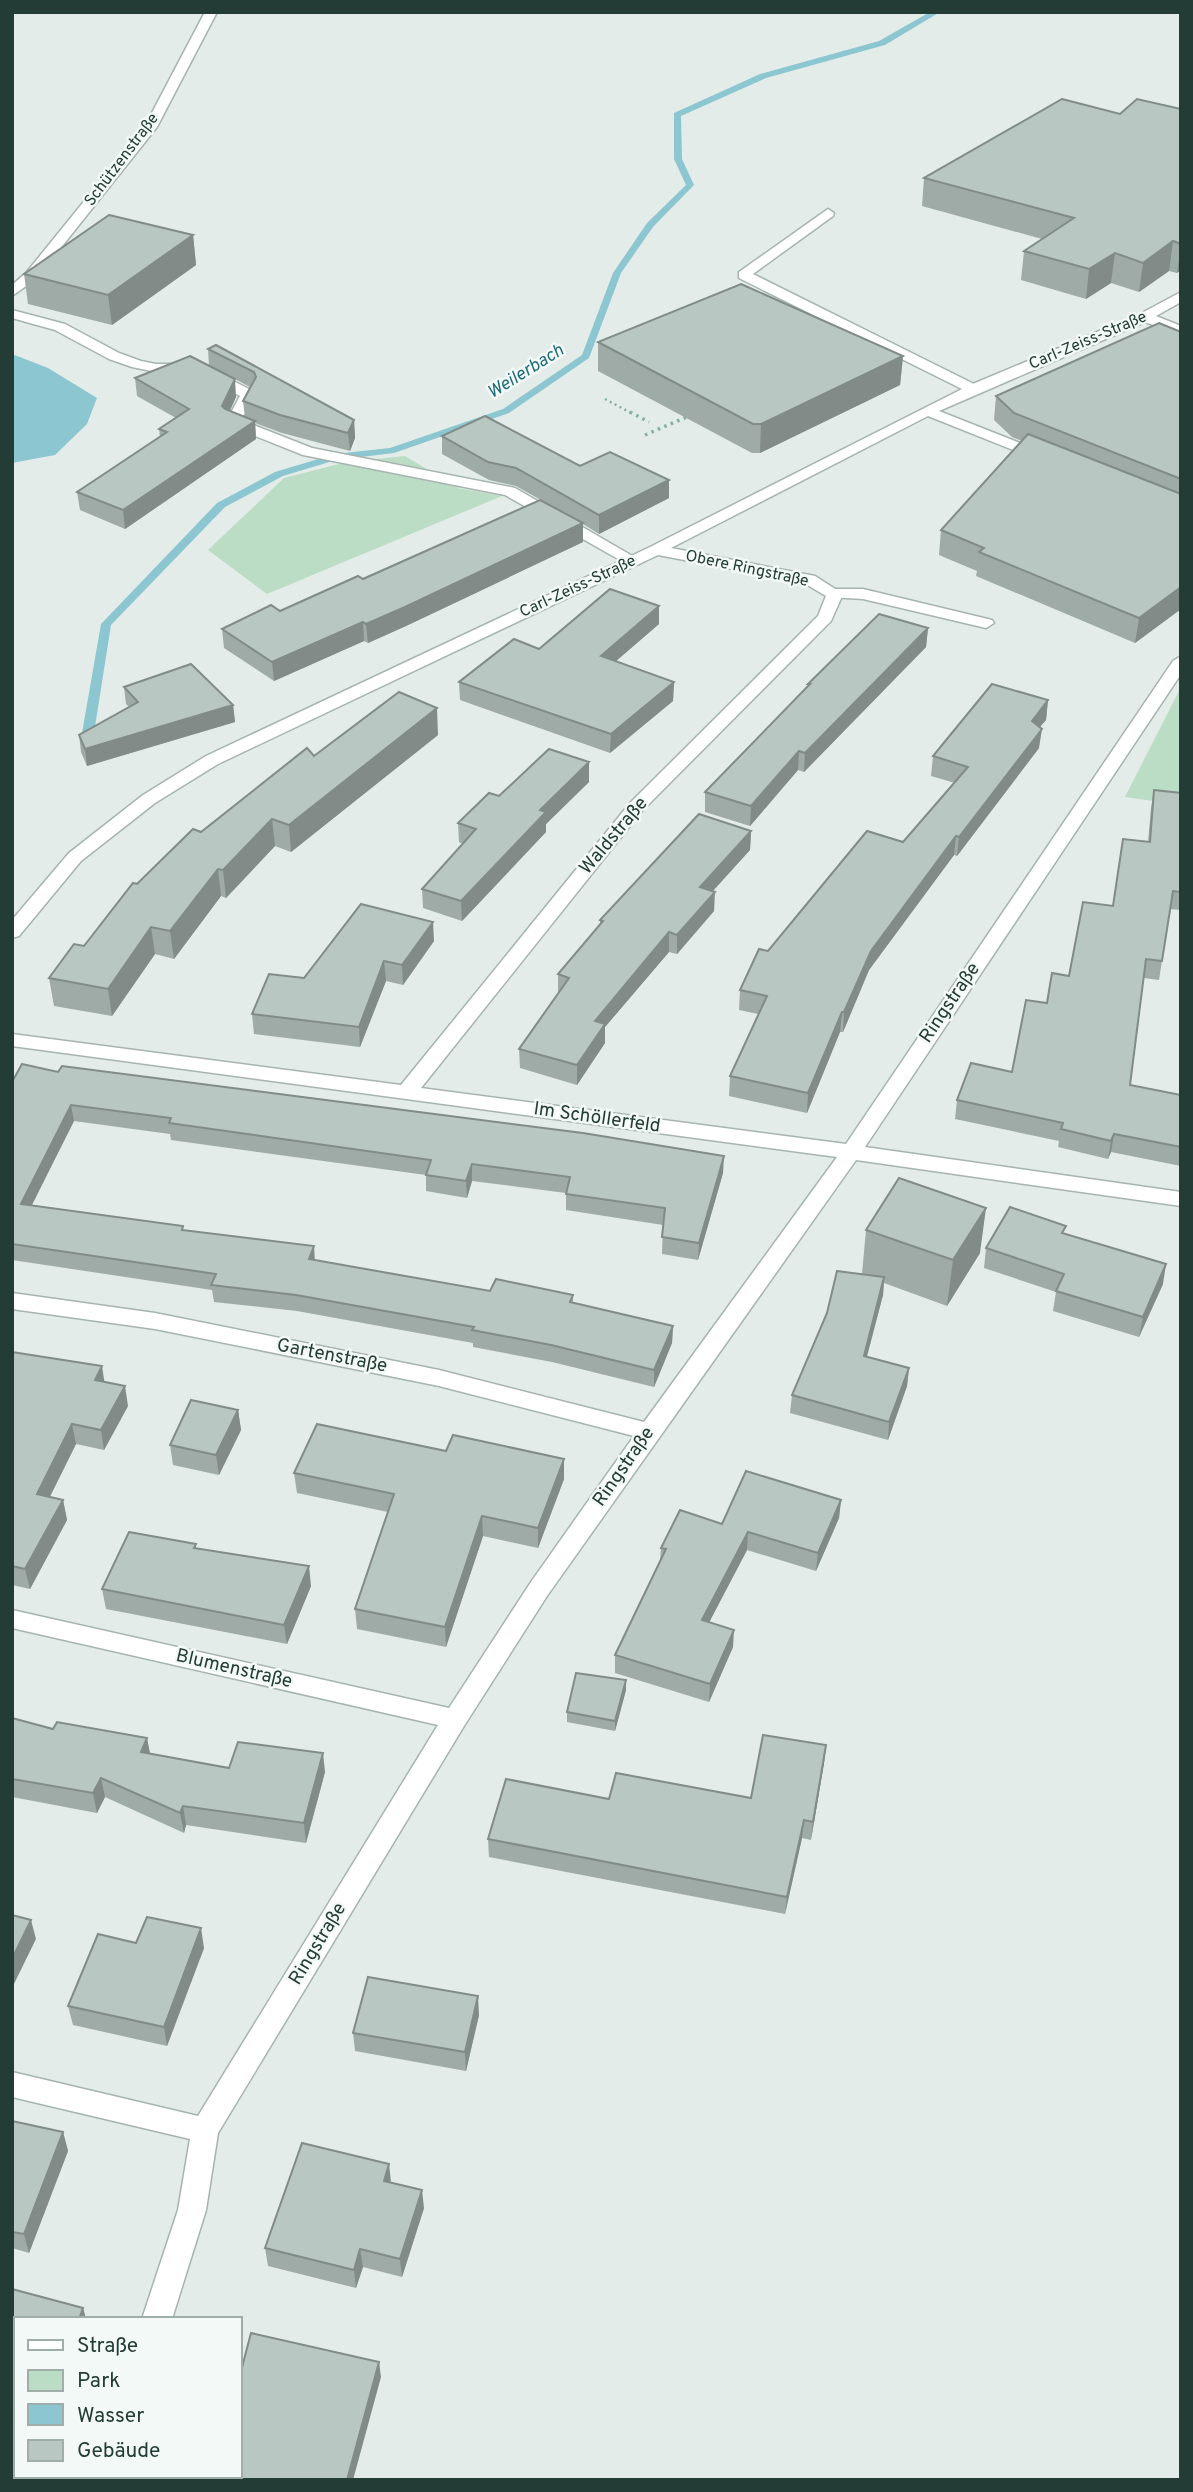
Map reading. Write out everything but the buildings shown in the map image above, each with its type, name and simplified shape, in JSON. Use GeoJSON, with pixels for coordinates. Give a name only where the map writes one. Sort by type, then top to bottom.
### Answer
{"type":"FeatureCollection","features":[{"type":"Feature","properties":{"kind":"street","name":"Schützenstraße"},"geometry":{"type":"LineString","coordinates":[[12,292],[32,276],[151,127],[211,12]]}},
{"type":"Feature","properties":{"kind":"street"},"geometry":{"type":"LineString","coordinates":[[828,213],[744,275],[973,389]]}},
{"type":"Feature","properties":{"kind":"street","name":"Carl-Zeiss-Straße"},"geometry":{"type":"LineString","coordinates":[[12,932],[75,857],[149,799],[212,760],[656,550],[973,389],[1145,317],[1181,296]]}},
{"type":"Feature","properties":{"kind":"street"},"geometry":{"type":"LineString","coordinates":[[12,314],[60,327],[114,356],[137,364],[156,368],[194,367],[248,394],[233,422],[308,452],[510,491],[633,561]]}},
{"type":"Feature","properties":{"kind":"street"},"geometry":{"type":"LineString","coordinates":[[1145,317],[1181,331]]}},
{"type":"Feature","properties":{"kind":"street"},"geometry":{"type":"LineString","coordinates":[[928,411],[1054,462]]}},
{"type":"Feature","properties":{"kind":"street","name":"Obere Ringstraße"},"geometry":{"type":"LineString","coordinates":[[656,550],[809,579],[835,594]]}},
{"type":"Feature","properties":{"kind":"street"},"geometry":{"type":"LineString","coordinates":[[835,594],[863,594],[986,623]]}},
{"type":"Feature","properties":{"kind":"street","name":"Waldstraße"},"geometry":{"type":"LineString","coordinates":[[406,1093],[636,807],[825,618],[835,594]]}},
{"type":"Feature","properties":{"kind":"street","name":"Ringstraße"},"geometry":{"type":"LineString","coordinates":[[158,2317],[192,2210],[205,2130],[455,1719],[539,1589],[851,1152],[1181,661]]}},
{"type":"Feature","properties":{"kind":"street","name":"Im Schöllerfeld"},"geometry":{"type":"LineString","coordinates":[[12,1040],[1181,1199]]}},
{"type":"Feature","properties":{"kind":"street","name":"Gartenstraße"},"geometry":{"type":"LineString","coordinates":[[12,1301],[155,1321],[439,1378],[649,1432]]}},
{"type":"Feature","properties":{"kind":"street","name":"Blumenstraße"},"geometry":{"type":"LineString","coordinates":[[12,1619],[455,1719]]}},
{"type":"Feature","properties":{"kind":"street"},"geometry":{"type":"LineString","coordinates":[[12,2084],[205,2130]]}},
{"type":"Feature","properties":{"kind":"path"},"geometry":{"type":"LineString","coordinates":[[605,399],[649,422]]}},
{"type":"Feature","properties":{"kind":"path"},"geometry":{"type":"LineString","coordinates":[[645,435],[692,414]]}},
{"type":"Feature","properties":{"kind":"green space"},"geometry":{"type":"Polygon","coordinates":[[[405,456],[458,488],[502,496],[267,594],[208,550],[284,478],[347,462],[405,456]]]}},
{"type":"Feature","properties":{"kind":"green space"},"geometry":{"type":"Polygon","coordinates":[[[1181,687],[1181,805],[1125,797],[1181,687]]]}},
{"type":"Feature","properties":{"kind":"water"},"geometry":{"type":"Polygon","coordinates":[[[12,354],[48,368],[97,398],[87,424],[55,455],[12,463],[12,354]]]}},
{"type":"Feature","properties":{"kind":"waterway","name":"Weilerbach"},"geometry":{"type":"LineString","coordinates":[[88,733],[106,624],[221,505],[279,474],[335,457],[391,451],[506,411],[586,356],[617,273],[650,225],[690,185],[678,159],[677,115],[763,76],[882,43],[936,12]]}}]}
